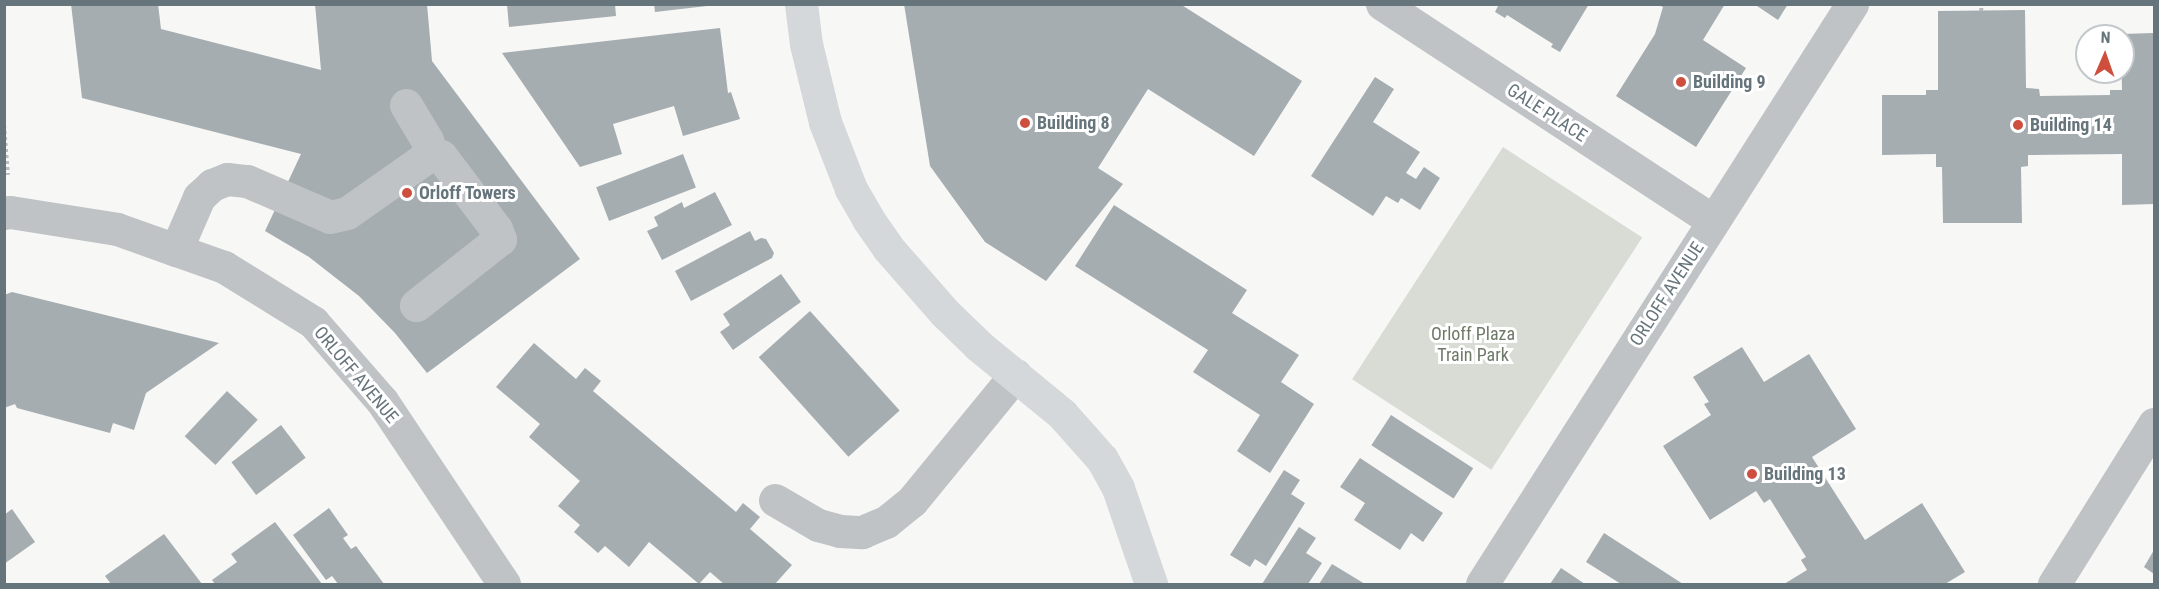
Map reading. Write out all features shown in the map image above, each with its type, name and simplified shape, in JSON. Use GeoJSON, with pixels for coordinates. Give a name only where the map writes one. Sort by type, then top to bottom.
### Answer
{"type":"FeatureCollection","features":[{"type":"Feature","properties":{"kind":"main road"},"geometry":{"type":"LineString","coordinates":[[801,4],[815,85],[837,156],[851,189],[888,248],[945,313],[1062,414],[1102,459],[1118,488],[1151,585]]}},
{"type":"Feature","properties":{"kind":"street","name":"GALE PLACE"},"geometry":{"type":"LineString","coordinates":[[1382,4],[1713,221]]}},
{"type":"Feature","properties":{"kind":"street","name":"ORLOFF AVENUE"},"geometry":{"type":"LineString","coordinates":[[1482,585],[1852,4]]}},
{"type":"Feature","properties":{"kind":"street"},"geometry":{"type":"LineString","coordinates":[[406,105],[427,140],[431,154]]}},
{"type":"Feature","properties":{"kind":"street"},"geometry":{"type":"LineString","coordinates":[[176,250],[199,197],[212,185],[227,179],[247,182],[330,217],[347,213],[431,154],[441,156],[496,228],[500,239],[416,305]]}},
{"type":"Feature","properties":{"kind":"street","name":"ORLOFF AVENUE"},"geometry":{"type":"LineString","coordinates":[[4,213],[10,212],[117,229],[224,267],[313,322],[382,401],[504,585]]}},
{"type":"Feature","properties":{"kind":"street"},"geometry":{"type":"LineString","coordinates":[[775,500],[818,525],[840,531],[862,532],[886,522],[912,501],[1015,375]]}},
{"type":"Feature","properties":{"kind":"street"},"geometry":{"type":"LineString","coordinates":[[2054,585],[2154,424]]}},
{"type":"Feature","properties":{"kind":"path"},"geometry":{"type":"LineString","coordinates":[[1982,4],[1982,11]]}},
{"type":"Feature","properties":{"kind":"path"},"geometry":{"type":"LineString","coordinates":[[4,124],[8,176]]}},
{"type":"Feature","properties":{"kind":"green space","name":"Orloff Plaza Train Park"},"geometry":{"type":"Polygon","coordinates":[[[1503,147],[1642,237],[1491,470],[1352,379],[1503,147]]]}},
{"type":"Feature","properties":{"kind":"building","name":"Orloff Towers"},"geometry":{"type":"Polygon","coordinates":[[[71,4],[158,4],[161,29],[321,70],[315,4],[427,4],[432,61],[580,259],[427,373],[395,333],[359,296],[309,257],[265,231],[301,154],[82,98],[71,4]]]}},
{"type":"Feature","properties":{"kind":"building"},"geometry":{"type":"Polygon","coordinates":[[[507,4],[615,4],[616,16],[509,27],[507,4]]]}},
{"type":"Feature","properties":{"kind":"building"},"geometry":{"type":"Polygon","coordinates":[[[654,4],[707,4],[707,6],[655,12],[654,4]]]}},
{"type":"Feature","properties":{"kind":"building","name":"Building 8"},"geometry":{"type":"Polygon","coordinates":[[[904,4],[1180,4],[1302,81],[1254,156],[1148,89],[1098,168],[1123,184],[1046,281],[985,242],[930,166],[904,4]]]}},
{"type":"Feature","properties":{"kind":"building"},"geometry":{"type":"Polygon","coordinates":[[[1499,4],[1589,4],[1560,52],[1551,47],[1553,44],[1507,15],[1505,18],[1495,12],[1499,4]]]}},
{"type":"Feature","properties":{"kind":"building","name":"Building 9"},"geometry":{"type":"Polygon","coordinates":[[[1657,4],[1725,4],[1703,40],[1746,68],[1696,147],[1616,96],[1655,34],[1663,7],[1657,4]]]}},
{"type":"Feature","properties":{"kind":"building","name":"Building 9"},"geometry":{"type":"Polygon","coordinates":[[[1754,4],[1788,4],[1778,20],[1754,4]]]}},
{"type":"Feature","properties":{"kind":"building","name":"Building 14"},"geometry":{"type":"Polygon","coordinates":[[[2025,10],[2026,88],[2039,89],[2040,96],[2110,95],[2110,90],[2122,90],[2122,84],[2135,84],[2135,34],[2154,33],[2154,204],[2122,205],[2122,154],[2028,155],[2028,166],[2021,167],[2022,223],[1943,223],[1942,167],[1936,167],[1936,154],[1882,155],[1882,95],[1926,95],[1926,90],[1938,90],[1938,11],[2025,10]]]}},
{"type":"Feature","properties":{"kind":"building"},"geometry":{"type":"Polygon","coordinates":[[[720,28],[728,93],[731,92],[740,119],[683,136],[674,106],[613,124],[622,154],[580,167],[502,53],[720,28]]]}},
{"type":"Feature","properties":{"kind":"building"},"geometry":{"type":"Polygon","coordinates":[[[1375,77],[1394,89],[1373,122],[1420,152],[1406,173],[1416,179],[1424,167],[1440,178],[1420,210],[1401,198],[1398,203],[1386,196],[1373,216],[1311,176],[1375,77]]]}},
{"type":"Feature","properties":{"kind":"building"},"geometry":{"type":"Polygon","coordinates":[[[683,154],[696,188],[609,221],[596,187],[683,154]]]}},
{"type":"Feature","properties":{"kind":"building"},"geometry":{"type":"Polygon","coordinates":[[[715,192],[732,225],[662,260],[647,231],[658,226],[654,217],[682,202],[684,208],[715,192]]]}},
{"type":"Feature","properties":{"kind":"building"},"geometry":{"type":"Polygon","coordinates":[[[1114,205],[1247,290],[1232,313],[1299,355],[1281,382],[1314,404],[1270,473],[1237,451],[1260,415],[1193,372],[1208,350],[1075,266],[1114,205]]]}},
{"type":"Feature","properties":{"kind":"building"},"geometry":{"type":"Polygon","coordinates":[[[750,231],[755,241],[761,238],[766,239],[774,253],[772,258],[691,301],[675,271],[750,231]]]}},
{"type":"Feature","properties":{"kind":"building"},"geometry":{"type":"Polygon","coordinates":[[[781,274],[801,302],[733,350],[720,332],[730,325],[723,314],[781,274]]]}},
{"type":"Feature","properties":{"kind":"building"},"geometry":{"type":"Polygon","coordinates":[[[12,292],[219,343],[146,393],[134,430],[113,423],[110,433],[17,408],[15,404],[4,408],[4,295],[12,292]]]}},
{"type":"Feature","properties":{"kind":"building"},"geometry":{"type":"Polygon","coordinates":[[[810,311],[900,411],[848,457],[759,357],[810,311]]]}},
{"type":"Feature","properties":{"kind":"building"},"geometry":{"type":"Polygon","coordinates":[[[534,343],[576,379],[585,368],[601,381],[593,391],[736,512],[743,503],[760,517],[750,529],[792,565],[775,584],[724,584],[710,572],[699,584],[649,542],[629,567],[605,546],[598,553],[574,532],[580,525],[558,506],[580,481],[529,437],[540,424],[496,387],[534,343]]]}},
{"type":"Feature","properties":{"kind":"building","name":"Building 13"},"geometry":{"type":"Polygon","coordinates":[[[1742,347],[1764,382],[1809,354],[1856,429],[1812,457],[1865,540],[1922,503],[1965,572],[1945,584],[1784,584],[1807,570],[1801,560],[1806,557],[1770,499],[1764,503],[1756,491],[1710,520],[1663,446],[1711,415],[1704,404],[1709,402],[1693,377],[1742,347]]]}},
{"type":"Feature","properties":{"kind":"building"},"geometry":{"type":"Polygon","coordinates":[[[227,391],[258,420],[215,465],[185,436],[227,391]]]}},
{"type":"Feature","properties":{"kind":"building"},"geometry":{"type":"Polygon","coordinates":[[[1391,415],[1473,468],[1454,499],[1371,445],[1391,415]]]}},
{"type":"Feature","properties":{"kind":"building"},"geometry":{"type":"Polygon","coordinates":[[[281,425],[306,458],[256,495],[231,462],[281,425]]]}},
{"type":"Feature","properties":{"kind":"building"},"geometry":{"type":"Polygon","coordinates":[[[1360,458],[1443,513],[1423,542],[1411,533],[1400,550],[1354,520],[1365,503],[1340,487],[1360,458]]]}},
{"type":"Feature","properties":{"kind":"building"},"geometry":{"type":"Polygon","coordinates":[[[1284,470],[1300,480],[1291,494],[1305,503],[1266,566],[1255,559],[1250,567],[1230,555],[1284,470]]]}},
{"type":"Feature","properties":{"kind":"building"},"geometry":{"type":"Polygon","coordinates":[[[329,508],[348,535],[343,538],[351,549],[356,546],[384,584],[338,584],[332,576],[326,580],[293,535],[329,508]]]}},
{"type":"Feature","properties":{"kind":"building"},"geometry":{"type":"Polygon","coordinates":[[[12,509],[35,542],[4,564],[4,515],[12,509]]]}},
{"type":"Feature","properties":{"kind":"building"},"geometry":{"type":"Polygon","coordinates":[[[275,522],[322,584],[215,584],[212,580],[237,562],[231,554],[275,522]]]}},
{"type":"Feature","properties":{"kind":"building"},"geometry":{"type":"Polygon","coordinates":[[[1299,527],[1316,538],[1306,553],[1322,563],[1308,584],[1262,584],[1299,527]]]}},
{"type":"Feature","properties":{"kind":"building"},"geometry":{"type":"Polygon","coordinates":[[[1604,533],[1683,584],[1621,584],[1586,562],[1604,533]]]}},
{"type":"Feature","properties":{"kind":"building"},"geometry":{"type":"Polygon","coordinates":[[[164,534],[202,584],[111,584],[105,576],[164,534]]]}},
{"type":"Feature","properties":{"kind":"building"},"geometry":{"type":"Polygon","coordinates":[[[2154,550],[2154,574],[2144,567],[2154,550]]]}},
{"type":"Feature","properties":{"kind":"building"},"geometry":{"type":"Polygon","coordinates":[[[1332,564],[1365,584],[1319,584],[1332,564]]]}},
{"type":"Feature","properties":{"kind":"building"},"geometry":{"type":"Polygon","coordinates":[[[1561,568],[1585,584],[1550,584],[1561,568]]]}},
{"type":"Feature","properties":{"kind":"place","name":"Building 9"},"geometry":{"type":"Point","coordinates":[1681,82]}},
{"type":"Feature","properties":{"kind":"place","name":"Building 8"},"geometry":{"type":"Point","coordinates":[1025,123]}},
{"type":"Feature","properties":{"kind":"place","name":"Building 14"},"geometry":{"type":"Point","coordinates":[2018,125]}},
{"type":"Feature","properties":{"kind":"place","name":"Orloff Towers"},"geometry":{"type":"Point","coordinates":[407,193]}},
{"type":"Feature","properties":{"kind":"place","name":"Building 13"},"geometry":{"type":"Point","coordinates":[1752,474]}}]}
